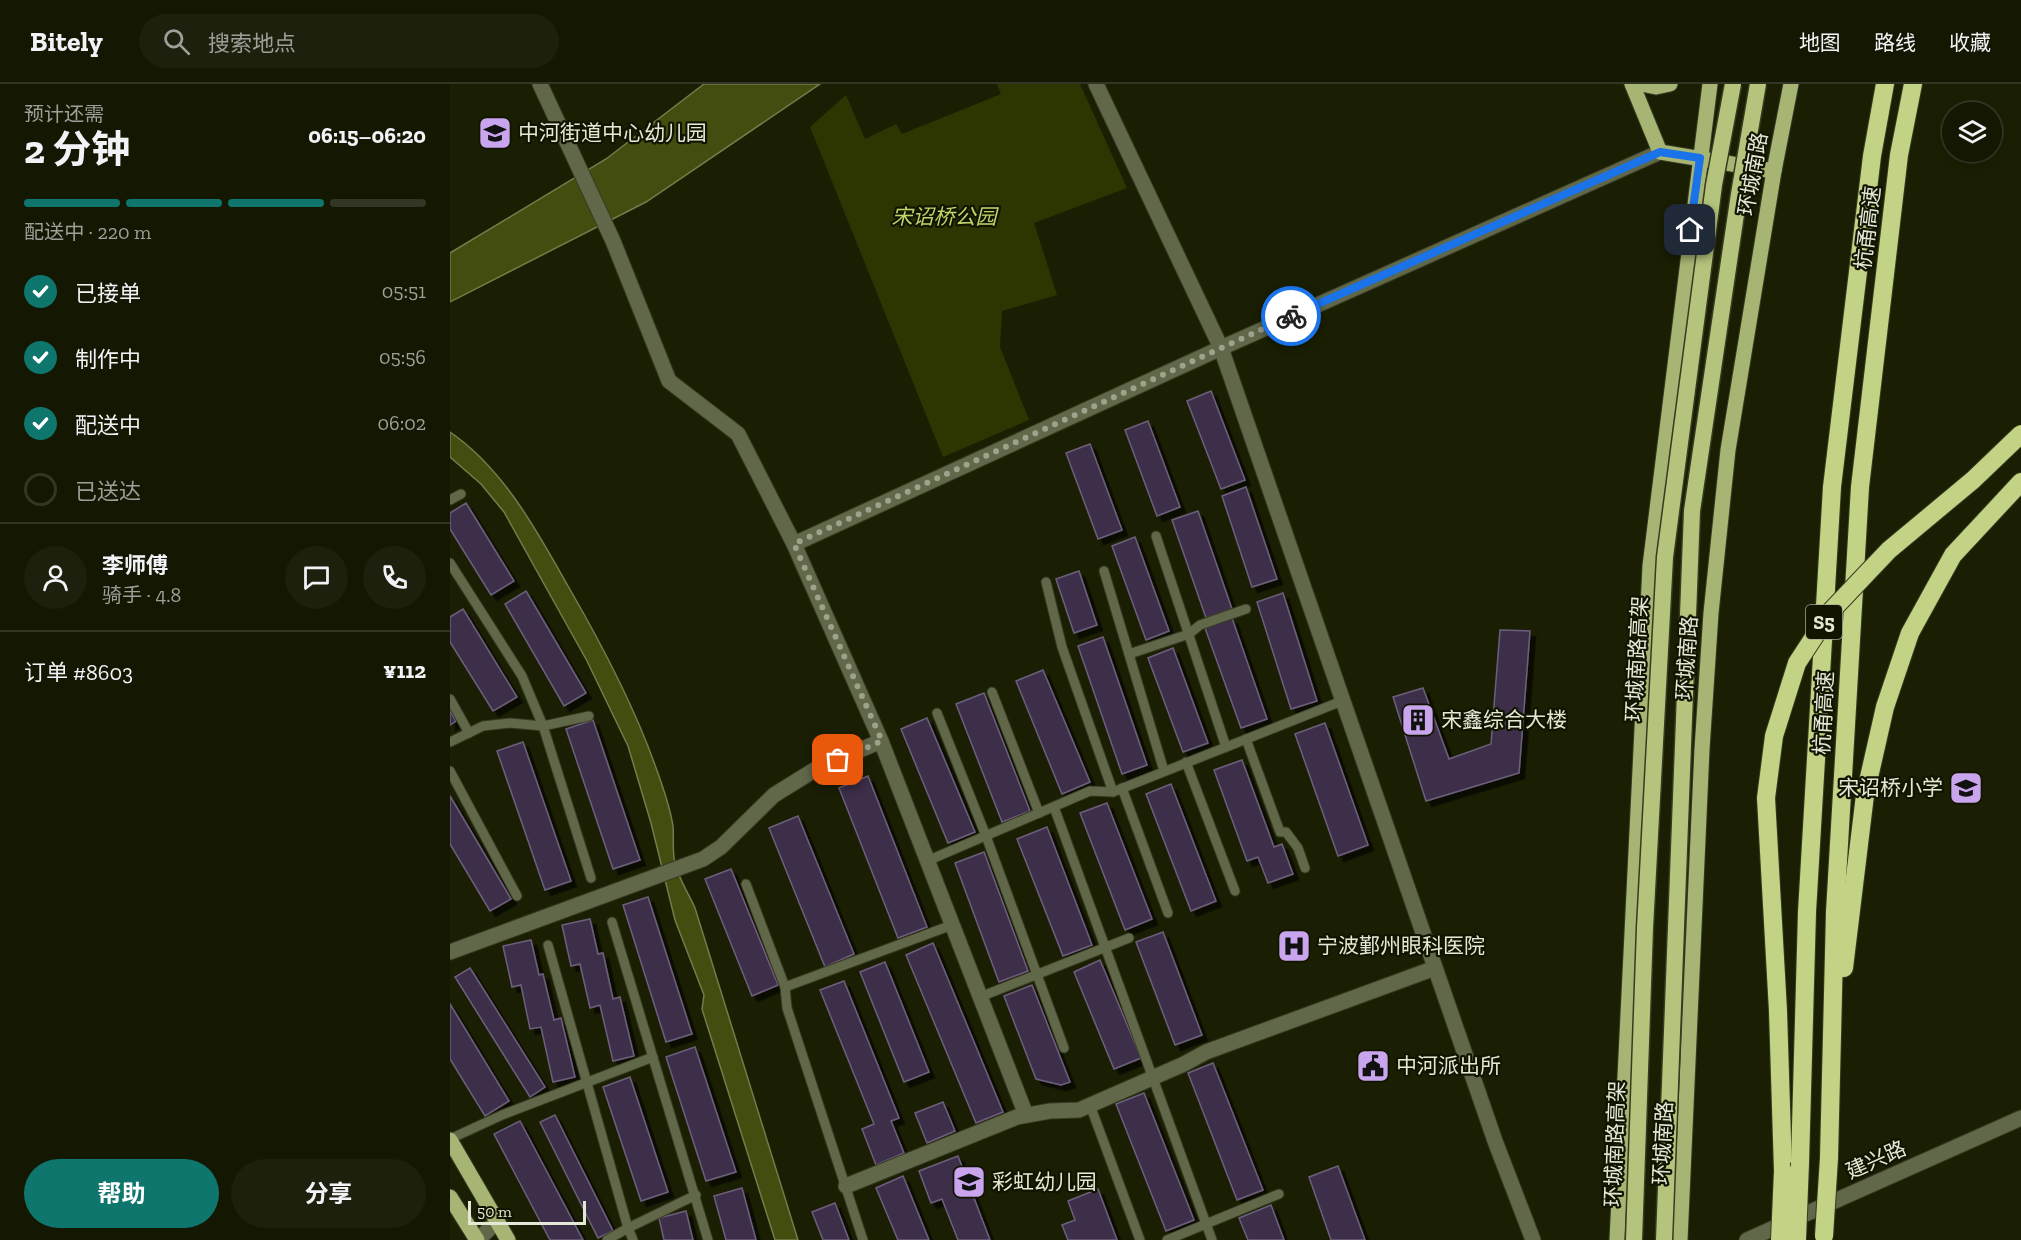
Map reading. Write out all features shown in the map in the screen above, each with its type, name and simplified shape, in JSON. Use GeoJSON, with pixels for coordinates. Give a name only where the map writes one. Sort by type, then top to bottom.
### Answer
{"type":"FeatureCollection","features":[{"type":"Feature","properties":{"kind":"highway","name":"环城南路高架"},"geometry":{"type":"LineString","coordinates":[[1634,1240],[1645,928],[1665,557],[1714,185],[1733,84]]}},
{"type":"Feature","properties":{"kind":"highway"},"geometry":{"type":"LineString","coordinates":[[1664,1240],[1692,511],[1738,194],[1758,84]]}},
{"type":"Feature","properties":{"kind":"highway","name":"杭甬高速"},"geometry":{"type":"LineString","coordinates":[[1797,1240],[1792,1167],[1832,488],[1872,156],[1885,84]]}},
{"type":"Feature","properties":{"kind":"highway","name":"杭甬高速"},"geometry":{"type":"LineString","coordinates":[[1824,1238],[1829,1158],[1835,912],[1860,487],[1899,155],[1913,84]]}},
{"type":"Feature","properties":{"kind":"highway"},"geometry":{"type":"LineString","coordinates":[[1780,1240],[1792,1167],[1778,1011],[1766,798],[1774,736],[1797,663],[1831,611],[1889,550],[1973,480],[2021,434]]}},
{"type":"Feature","properties":{"kind":"highway"},"geometry":{"type":"LineString","coordinates":[[1830,1080],[1865,795],[1885,707],[1910,633],[1953,555],[2021,482]]}},
{"type":"Feature","properties":{"kind":"main road"},"geometry":{"type":"LineString","coordinates":[[1632,84],[1660,152],[1774,171]]}},
{"type":"Feature","properties":{"kind":"main road"},"geometry":{"type":"LineString","coordinates":[[1641,84],[1656,87],[1670,84]]}},
{"type":"Feature","properties":{"kind":"main road","name":"环城南路"},"geometry":{"type":"LineString","coordinates":[[1617,1240],[1650,566],[1710,84]]}},
{"type":"Feature","properties":{"kind":"main road","name":"环城南路"},"geometry":{"type":"LineString","coordinates":[[1680,1240],[1711,613],[1728,450],[1774,171],[1791,84]]}},
{"type":"Feature","properties":{"kind":"main road"},"geometry":{"type":"LineString","coordinates":[[450,1139],[508,1240]]}},
{"type":"Feature","properties":{"kind":"main road"},"geometry":{"type":"LineString","coordinates":[[450,1197],[477,1240]]}},
{"type":"Feature","properties":{"kind":"street"},"geometry":{"type":"LineString","coordinates":[[540,84],[614,241],[669,381],[738,434],[794,544],[882,741],[1026,1115]]}},
{"type":"Feature","properties":{"kind":"street"},"geometry":{"type":"LineString","coordinates":[[1096,84],[1221,348],[1495,1142],[1533,1240]]}},
{"type":"Feature","properties":{"kind":"street"},"geometry":{"type":"LineString","coordinates":[[794,544],[1221,348],[1660,152]]}},
{"type":"Feature","properties":{"kind":"street"},"geometry":{"type":"LineString","coordinates":[[450,952],[703,859],[721,847],[774,795],[816,769],[882,741]]}},
{"type":"Feature","properties":{"kind":"street"},"geometry":{"type":"LineString","coordinates":[[846,1186],[1017,1117],[1050,1111],[1079,1110],[1206,1052],[1435,968]]}},
{"type":"Feature","properties":{"kind":"street","name":"建兴路"},"geometry":{"type":"LineString","coordinates":[[1747,1240],[2021,1118]]}},
{"type":"Feature","properties":{"kind":"street"},"geometry":{"type":"LineString","coordinates":[[477,1240],[498,1220]]}},
{"type":"Feature","properties":{"kind":"lane"},"geometry":{"type":"LineString","coordinates":[[450,500],[461,494]]}},
{"type":"Feature","properties":{"kind":"lane"},"geometry":{"type":"LineString","coordinates":[[1156,536],[1226,747]]}},
{"type":"Feature","properties":{"kind":"lane"},"geometry":{"type":"LineString","coordinates":[[450,562],[522,676],[543,726],[591,878]]}},
{"type":"Feature","properties":{"kind":"lane"},"geometry":{"type":"LineString","coordinates":[[1104,571],[1164,771]]}},
{"type":"Feature","properties":{"kind":"lane"},"geometry":{"type":"LineString","coordinates":[[1046,582],[1062,647],[1168,913]]}},
{"type":"Feature","properties":{"kind":"lane"},"geometry":{"type":"LineString","coordinates":[[1129,654],[1189,634],[1200,625],[1246,609]]}},
{"type":"Feature","properties":{"kind":"lane"},"geometry":{"type":"LineString","coordinates":[[992,692],[1039,813]]}},
{"type":"Feature","properties":{"kind":"lane"},"geometry":{"type":"LineString","coordinates":[[450,699],[469,732]]}},
{"type":"Feature","properties":{"kind":"lane"},"geometry":{"type":"LineString","coordinates":[[927,861],[1090,791],[1118,790],[1342,701]]}},
{"type":"Feature","properties":{"kind":"lane"},"geometry":{"type":"LineString","coordinates":[[937,713],[986,836],[1064,1048]]}},
{"type":"Feature","properties":{"kind":"lane"},"geometry":{"type":"LineString","coordinates":[[450,742],[483,726],[510,723],[543,726],[589,716]]}},
{"type":"Feature","properties":{"kind":"lane"},"geometry":{"type":"LineString","coordinates":[[1246,739],[1280,832],[1286,832],[1298,848],[1305,868]]}},
{"type":"Feature","properties":{"kind":"lane"},"geometry":{"type":"LineString","coordinates":[[1186,762],[1235,891]]}},
{"type":"Feature","properties":{"kind":"lane"},"geometry":{"type":"LineString","coordinates":[[450,771],[518,896]]}},
{"type":"Feature","properties":{"kind":"lane"},"geometry":{"type":"LineString","coordinates":[[1054,807],[1212,1240]]}},
{"type":"Feature","properties":{"kind":"lane"},"geometry":{"type":"LineString","coordinates":[[746,884],[785,987],[787,1008],[863,1240]]}},
{"type":"Feature","properties":{"kind":"lane"},"geometry":{"type":"LineString","coordinates":[[612,922],[708,1240]]}},
{"type":"Feature","properties":{"kind":"lane"},"geometry":{"type":"LineString","coordinates":[[785,987],[952,925]]}},
{"type":"Feature","properties":{"kind":"lane"},"geometry":{"type":"LineString","coordinates":[[980,997],[1129,938]]}},
{"type":"Feature","properties":{"kind":"lane"},"geometry":{"type":"LineString","coordinates":[[548,945],[633,1240]]}},
{"type":"Feature","properties":{"kind":"lane"},"geometry":{"type":"LineString","coordinates":[[450,1139],[502,1115],[653,1057]]}},
{"type":"Feature","properties":{"kind":"lane"},"geometry":{"type":"LineString","coordinates":[[1090,1105],[1140,1240]]}},
{"type":"Feature","properties":{"kind":"lane"},"geometry":{"type":"LineString","coordinates":[[1167,1240],[1279,1194]]}},
{"type":"Feature","properties":{"kind":"lane"},"geometry":{"type":"LineString","coordinates":[[607,1240],[696,1195]]}},
{"type":"Feature","properties":{"kind":"green space","name":"宋诏桥公园"},"geometry":{"type":"Polygon","coordinates":[[[997,84],[1080,84],[1127,188],[1034,223],[1057,295],[1002,311],[1000,347],[1029,420],[943,457],[810,127],[846,95],[865,139],[896,124],[902,134],[1001,94],[997,84]]]}},
{"type":"Feature","properties":{"kind":"shaded area"},"geometry":{"type":"Polygon","coordinates":[[[704,84],[820,84],[646,202],[450,302],[450,253],[606,159],[704,84]]]}},
{"type":"Feature","properties":{"kind":"shaded area"},"geometry":{"type":"Polygon","coordinates":[[[450,432],[486,464],[502,482],[531,523],[592,629],[637,719],[658,772],[670,811],[676,869],[695,908],[798,1240],[775,1240],[702,1009],[704,995],[675,920],[651,823],[628,746],[587,661],[504,512],[481,484],[450,457],[450,432]]]}},
{"type":"Feature","properties":{"kind":"building"},"geometry":{"type":"Polygon","coordinates":[[[1211,391],[1245,480],[1221,489],[1187,401],[1211,391]]]}},
{"type":"Feature","properties":{"kind":"building"},"geometry":{"type":"Polygon","coordinates":[[[1148,421],[1180,507],[1157,516],[1125,430],[1148,421]]]}},
{"type":"Feature","properties":{"kind":"building"},"geometry":{"type":"Polygon","coordinates":[[[1090,444],[1122,530],[1098,539],[1066,453],[1090,444]]]}},
{"type":"Feature","properties":{"kind":"building"},"geometry":{"type":"Polygon","coordinates":[[[1246,487],[1277,579],[1252,587],[1222,496],[1246,487]]]}},
{"type":"Feature","properties":{"kind":"building"},"geometry":{"type":"Polygon","coordinates":[[[466,503],[514,581],[491,595],[450,529],[450,513],[466,503]]]}},
{"type":"Feature","properties":{"kind":"building"},"geometry":{"type":"Polygon","coordinates":[[[1198,511],[1232,609],[1206,618],[1172,520],[1198,511]]]}},
{"type":"Feature","properties":{"kind":"building"},"geometry":{"type":"Polygon","coordinates":[[[1135,537],[1169,631],[1146,640],[1112,546],[1135,537]]]}},
{"type":"Feature","properties":{"kind":"building"},"geometry":{"type":"Polygon","coordinates":[[[1079,571],[1097,625],[1074,633],[1056,579],[1079,571]]]}},
{"type":"Feature","properties":{"kind":"building"},"geometry":{"type":"Polygon","coordinates":[[[526,591],[586,693],[564,706],[505,604],[526,591]]]}},
{"type":"Feature","properties":{"kind":"building"},"geometry":{"type":"Polygon","coordinates":[[[1283,593],[1317,701],[1291,709],[1257,602],[1283,593]]]}},
{"type":"Feature","properties":{"kind":"building"},"geometry":{"type":"Polygon","coordinates":[[[463,609],[517,697],[493,711],[450,642],[450,617],[463,609]]]}},
{"type":"Feature","properties":{"kind":"building"},"geometry":{"type":"Polygon","coordinates":[[[1232,618],[1267,719],[1241,728],[1205,628],[1232,618]]]}},
{"type":"Feature","properties":{"kind":"building","name":"宋鑫综合大楼"},"geometry":{"type":"Polygon","coordinates":[[[1500,630],[1530,631],[1519,773],[1426,801],[1393,697],[1423,688],[1449,759],[1491,744],[1500,630]]]}},
{"type":"Feature","properties":{"kind":"building"},"geometry":{"type":"Polygon","coordinates":[[[1103,637],[1147,765],[1122,774],[1078,646],[1103,637]]]}},
{"type":"Feature","properties":{"kind":"building"},"geometry":{"type":"Polygon","coordinates":[[[1173,648],[1208,743],[1183,752],[1148,658],[1173,648]]]}},
{"type":"Feature","properties":{"kind":"building"},"geometry":{"type":"Polygon","coordinates":[[[1043,670],[1090,782],[1062,794],[1016,681],[1043,670]]]}},
{"type":"Feature","properties":{"kind":"building"},"geometry":{"type":"Polygon","coordinates":[[[984,693],[1030,811],[1002,822],[956,704],[984,693]]]}},
{"type":"Feature","properties":{"kind":"building"},"geometry":{"type":"Polygon","coordinates":[[[450,711],[456,721],[450,725],[450,711]]]}},
{"type":"Feature","properties":{"kind":"building"},"geometry":{"type":"Polygon","coordinates":[[[927,718],[975,832],[948,843],[901,729],[927,718]]]}},
{"type":"Feature","properties":{"kind":"building"},"geometry":{"type":"Polygon","coordinates":[[[593,720],[640,860],[613,869],[566,729],[593,720]]]}},
{"type":"Feature","properties":{"kind":"building"},"geometry":{"type":"Polygon","coordinates":[[[1325,723],[1368,845],[1338,856],[1295,734],[1325,723]]]}},
{"type":"Feature","properties":{"kind":"building"},"geometry":{"type":"Polygon","coordinates":[[[523,742],[571,881],[545,890],[497,751],[523,742]]]}},
{"type":"Feature","properties":{"kind":"building"},"geometry":{"type":"Polygon","coordinates":[[[1242,760],[1274,847],[1282,844],[1293,874],[1268,883],[1258,857],[1247,861],[1214,770],[1242,760]]]}},
{"type":"Feature","properties":{"kind":"building"},"geometry":{"type":"Polygon","coordinates":[[[868,776],[927,927],[898,938],[839,788],[868,776]]]}},
{"type":"Feature","properties":{"kind":"building"},"geometry":{"type":"Polygon","coordinates":[[[1171,784],[1216,901],[1191,911],[1146,794],[1171,784]]]}},
{"type":"Feature","properties":{"kind":"building"},"geometry":{"type":"Polygon","coordinates":[[[450,796],[511,899],[490,911],[450,844],[450,796]]]}},
{"type":"Feature","properties":{"kind":"building"},"geometry":{"type":"Polygon","coordinates":[[[1107,803],[1152,919],[1125,930],[1080,813],[1107,803]]]}},
{"type":"Feature","properties":{"kind":"building"},"geometry":{"type":"Polygon","coordinates":[[[798,816],[854,954],[825,967],[769,828],[798,816]]]}},
{"type":"Feature","properties":{"kind":"building"},"geometry":{"type":"Polygon","coordinates":[[[1047,827],[1092,945],[1063,956],[1017,839],[1047,827]]]}},
{"type":"Feature","properties":{"kind":"building"},"geometry":{"type":"Polygon","coordinates":[[[984,852],[1028,971],[999,982],[955,863],[984,852]]]}},
{"type":"Feature","properties":{"kind":"building"},"geometry":{"type":"Polygon","coordinates":[[[731,869],[778,985],[752,996],[705,879],[731,869]]]}},
{"type":"Feature","properties":{"kind":"building"},"geometry":{"type":"Polygon","coordinates":[[[648,897],[692,1034],[666,1042],[623,905],[648,897]]]}},
{"type":"Feature","properties":{"kind":"building"},"geometry":{"type":"Polygon","coordinates":[[[590,919],[598,954],[603,953],[613,999],[620,997],[634,1056],[613,1061],[600,1005],[590,1008],[580,964],[571,966],[562,925],[590,919]]]}},
{"type":"Feature","properties":{"kind":"building"},"geometry":{"type":"Polygon","coordinates":[[[1163,932],[1202,1035],[1175,1045],[1136,942],[1163,932]]]}},
{"type":"Feature","properties":{"kind":"building"},"geometry":{"type":"Polygon","coordinates":[[[531,940],[539,975],[543,974],[554,1020],[561,1018],[575,1077],[553,1082],[541,1027],[530,1029],[521,985],[512,987],[503,946],[531,940]]]}},
{"type":"Feature","properties":{"kind":"building"},"geometry":{"type":"Polygon","coordinates":[[[933,943],[1003,1112],[976,1123],[906,955],[933,943]]]}},
{"type":"Feature","properties":{"kind":"building"},"geometry":{"type":"Polygon","coordinates":[[[1100,960],[1141,1058],[1114,1069],[1074,972],[1100,960]]]}},
{"type":"Feature","properties":{"kind":"building"},"geometry":{"type":"Polygon","coordinates":[[[885,962],[929,1072],[904,1082],[860,972],[885,962]]]}},
{"type":"Feature","properties":{"kind":"building"},"geometry":{"type":"Polygon","coordinates":[[[470,968],[545,1087],[530,1097],[455,977],[470,968]]]}},
{"type":"Feature","properties":{"kind":"building"},"geometry":{"type":"Polygon","coordinates":[[[844,981],[899,1118],[891,1121],[904,1153],[876,1165],[862,1129],[874,1124],[820,990],[844,981]]]}},
{"type":"Feature","properties":{"kind":"building"},"geometry":{"type":"Polygon","coordinates":[[[1032,985],[1070,1082],[1061,1085],[1036,1079],[1004,996],[1032,985]]]}},
{"type":"Feature","properties":{"kind":"building"},"geometry":{"type":"Polygon","coordinates":[[[450,1004],[509,1101],[485,1116],[450,1059],[450,1004]]]}},
{"type":"Feature","properties":{"kind":"building"},"geometry":{"type":"Polygon","coordinates":[[[695,1047],[736,1172],[706,1181],[666,1057],[695,1047]]]}},
{"type":"Feature","properties":{"kind":"building"},"geometry":{"type":"Polygon","coordinates":[[[1213,1063],[1263,1190],[1237,1200],[1188,1073],[1213,1063]]]}},
{"type":"Feature","properties":{"kind":"building"},"geometry":{"type":"Polygon","coordinates":[[[630,1077],[668,1192],[641,1201],[603,1087],[630,1077]]]}},
{"type":"Feature","properties":{"kind":"building"},"geometry":{"type":"Polygon","coordinates":[[[1144,1093],[1194,1220],[1166,1231],[1116,1104],[1144,1093]]]}},
{"type":"Feature","properties":{"kind":"building"},"geometry":{"type":"Polygon","coordinates":[[[943,1102],[955,1131],[927,1143],[915,1113],[943,1102]]]}},
{"type":"Feature","properties":{"kind":"building"},"geometry":{"type":"Polygon","coordinates":[[[555,1115],[613,1231],[598,1238],[540,1122],[555,1115]]]}},
{"type":"Feature","properties":{"kind":"building"},"geometry":{"type":"Polygon","coordinates":[[[520,1121],[583,1240],[550,1240],[494,1134],[520,1121]]]}},
{"type":"Feature","properties":{"kind":"building"},"geometry":{"type":"Polygon","coordinates":[[[958,1156],[990,1240],[958,1240],[942,1199],[931,1203],[919,1171],[958,1156]]]}},
{"type":"Feature","properties":{"kind":"building"},"geometry":{"type":"Polygon","coordinates":[[[1338,1166],[1365,1240],[1331,1240],[1309,1177],[1338,1166]]]}},
{"type":"Feature","properties":{"kind":"building"},"geometry":{"type":"Polygon","coordinates":[[[903,1176],[929,1240],[898,1240],[876,1188],[903,1176]]]}},
{"type":"Feature","properties":{"kind":"building"},"geometry":{"type":"Polygon","coordinates":[[[742,1188],[756,1240],[726,1240],[714,1196],[742,1188]]]}},
{"type":"Feature","properties":{"kind":"building"},"geometry":{"type":"Polygon","coordinates":[[[1098,1189],[1117,1240],[1068,1240],[1062,1225],[1075,1220],[1068,1201],[1098,1189]]]}},
{"type":"Feature","properties":{"kind":"building"},"geometry":{"type":"Polygon","coordinates":[[[835,1203],[849,1240],[823,1240],[812,1212],[835,1203]]]}},
{"type":"Feature","properties":{"kind":"building"},"geometry":{"type":"Polygon","coordinates":[[[1271,1205],[1284,1240],[1248,1240],[1239,1218],[1271,1205]]]}},
{"type":"Feature","properties":{"kind":"building"},"geometry":{"type":"Polygon","coordinates":[[[686,1211],[693,1240],[664,1240],[659,1218],[686,1211]]]}},
{"type":"Feature","properties":{"kind":"way so far"},"geometry":{"type":"LineString","coordinates":[[838,760],[882,741],[794,544],[1291,316]]}},
{"type":"Feature","properties":{"kind":"place","name":"中河街道中心幼儿园"},"geometry":{"type":"Point","coordinates":[495,133]}},
{"type":"Feature","properties":{"kind":"place","name":"宋鑫综合大楼"},"geometry":{"type":"Point","coordinates":[1418,720]}},
{"type":"Feature","properties":{"kind":"place","name":"宋诏桥小学"},"geometry":{"type":"Point","coordinates":[1966,788]}},
{"type":"Feature","properties":{"kind":"place","name":"宁波鄞州眼科医院"},"geometry":{"type":"Point","coordinates":[1294,946]}},
{"type":"Feature","properties":{"kind":"place","name":"中河派出所"},"geometry":{"type":"Point","coordinates":[1373,1066]}},
{"type":"Feature","properties":{"kind":"place","name":"彩虹幼儿园"},"geometry":{"type":"Point","coordinates":[969,1182]}},
{"type":"Feature","properties":{"kind":"route"},"geometry":{"type":"LineString","coordinates":[[1291,316],[1660,152],[1700,158],[1690,230]]}}]}
